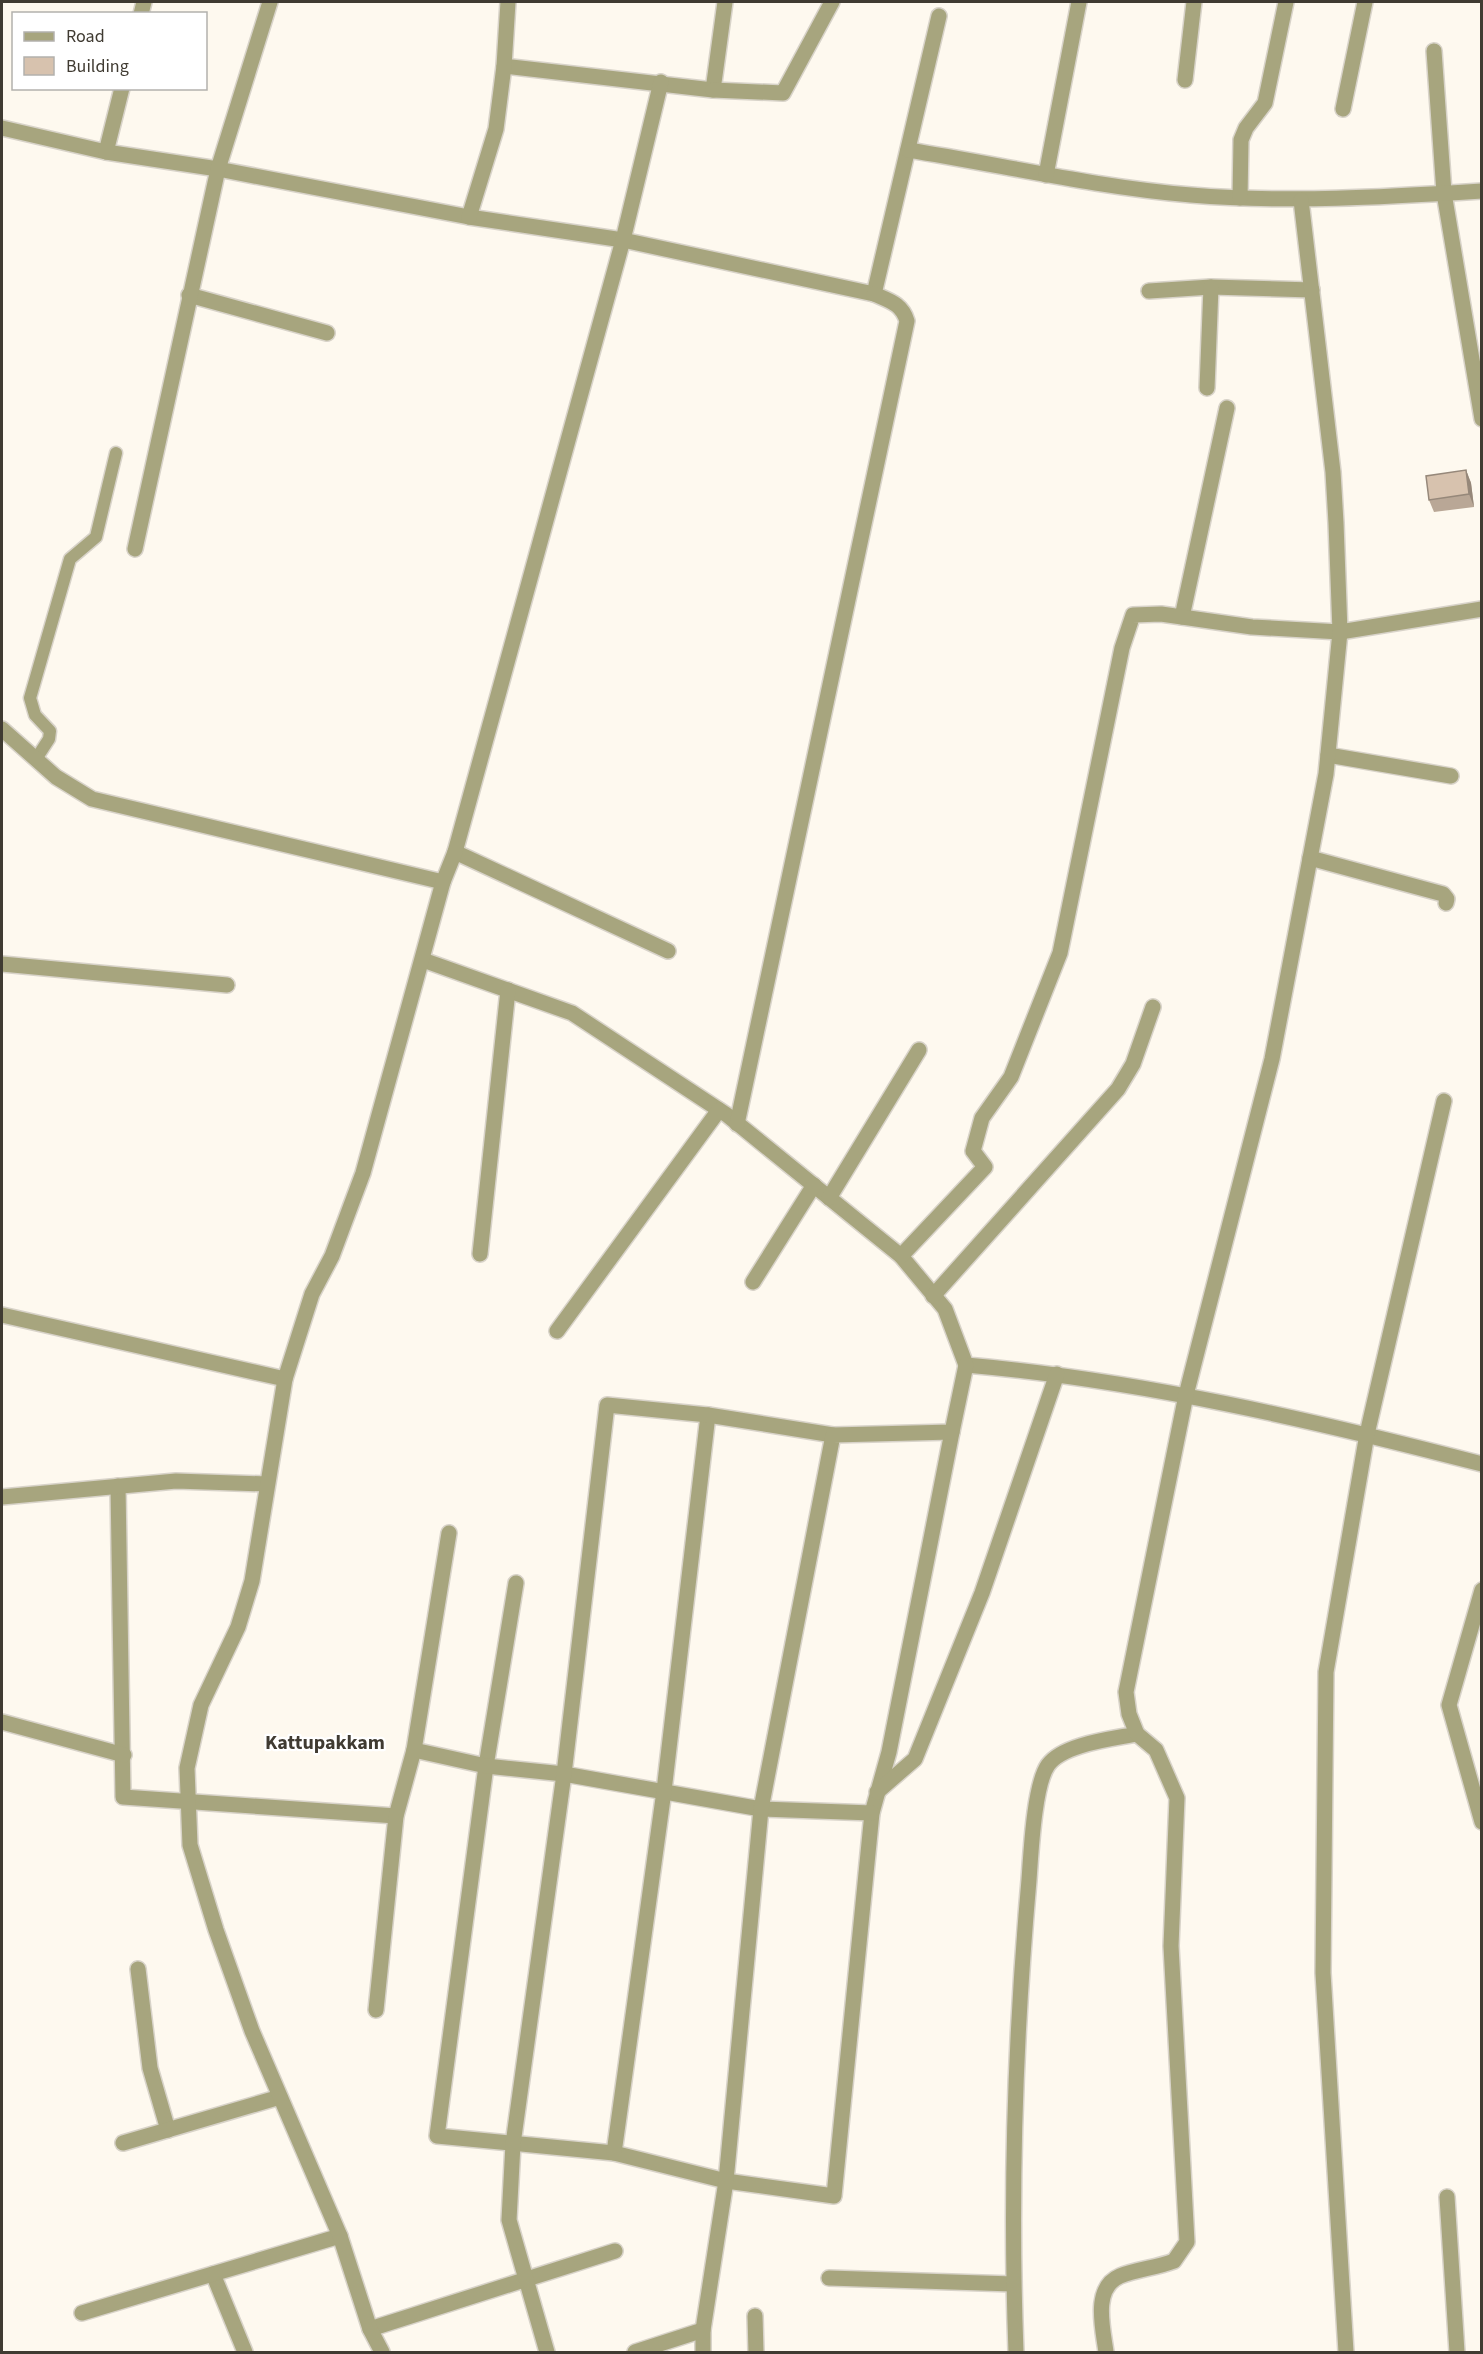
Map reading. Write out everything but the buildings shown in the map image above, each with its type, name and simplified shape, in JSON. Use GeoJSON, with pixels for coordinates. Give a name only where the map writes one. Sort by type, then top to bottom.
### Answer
{"type":"FeatureCollection","features":[{"type":"Feature","properties":{"kind":"street"},"geometry":{"type":"LineString","coordinates":[[135,549],[218,169],[270,2]]}},
{"type":"Feature","properties":{"kind":"street"},"geometry":{"type":"LineString","coordinates":[[469,217],[496,129],[504,66],[508,2]]}},
{"type":"Feature","properties":{"kind":"street"},"geometry":{"type":"LineString","coordinates":[[712,90],[725,2]]}},
{"type":"Feature","properties":{"kind":"street"},"geometry":{"type":"LineString","coordinates":[[504,66],[661,82],[712,90],[783,93],[832,2]]}},
{"type":"Feature","properties":{"kind":"street"},"geometry":{"type":"LineString","coordinates":[[1046,175],[1079,2]]}},
{"type":"Feature","properties":{"kind":"street"},"geometry":{"type":"LineString","coordinates":[[1185,80],[1194,2]]}},
{"type":"Feature","properties":{"kind":"street"},"geometry":{"type":"LineString","coordinates":[[1240,198],[1241,140],[1246,128],[1265,103],[1286,2]]}},
{"type":"Feature","properties":{"kind":"street"},"geometry":{"type":"LineString","coordinates":[[1343,109],[1365,2]]}},
{"type":"Feature","properties":{"kind":"street"},"geometry":{"type":"LineString","coordinates":[[874,294],[939,16]]}},
{"type":"Feature","properties":{"kind":"street"},"geometry":{"type":"LineString","coordinates":[[1434,51],[1444,193],[1482,419]]}},
{"type":"Feature","properties":{"kind":"street"},"geometry":{"type":"LineString","coordinates":[[382,2352],[370,2329],[340,2236],[252,2031],[216,1930],[189,1845],[186,1799],[187,1768],[201,1705],[238,1627],[252,1581],[285,1379],[312,1294],[332,1256],[363,1173],[443,882],[455,852],[622,240],[661,82]]}},
{"type":"Feature","properties":{"kind":"street"},"geometry":{"type":"LineString","coordinates":[[106,152],[122,90]]}},
{"type":"Feature","properties":{"kind":"street"},"geometry":{"type":"LineString","coordinates":[[2,128],[106,152],[218,169],[469,217],[622,240],[874,294],[904,310],[907,321],[737,1124]]}},
{"type":"Feature","properties":{"kind":"street"},"geometry":{"type":"LineString","coordinates":[[908,150],[1046,175],[1189,195],[1301,200],[1482,191]]}},
{"type":"Feature","properties":{"kind":"street"},"geometry":{"type":"LineString","coordinates":[[1106,2352],[1101,2301],[1108,2283],[1120,2276],[1174,2261],[1187,2242],[1171,1946],[1177,1798],[1156,1750],[1137,1734],[1126,1692],[1186,1395],[1272,1059],[1328,755],[1340,632],[1334,472],[1301,200]]}},
{"type":"Feature","properties":{"kind":"street"},"geometry":{"type":"LineString","coordinates":[[1149,291],[1211,287],[1312,290]]}},
{"type":"Feature","properties":{"kind":"street"},"geometry":{"type":"LineString","coordinates":[[1207,388],[1211,287]]}},
{"type":"Feature","properties":{"kind":"street"},"geometry":{"type":"LineString","coordinates":[[189,295],[327,333]]}},
{"type":"Feature","properties":{"kind":"street"},"geometry":{"type":"LineString","coordinates":[[1182,616],[1227,408]]}},
{"type":"Feature","properties":{"kind":"street"},"geometry":{"type":"LineString","coordinates":[[901,1256],[985,1167],[973,1151],[982,1118],[1011,1077],[1060,952],[1122,648],[1133,615],[1161,614],[1252,627],[1340,632],[1482,609]]}},
{"type":"Feature","properties":{"kind":"street"},"geometry":{"type":"LineString","coordinates":[[2,729],[56,777],[92,799],[443,882]]}},
{"type":"Feature","properties":{"kind":"street"},"geometry":{"type":"LineString","coordinates":[[1328,755],[1450,776]]}},
{"type":"Feature","properties":{"kind":"street"},"geometry":{"type":"LineString","coordinates":[[455,852],[668,951]]}},
{"type":"Feature","properties":{"kind":"street"},"geometry":{"type":"LineString","coordinates":[[1310,858],[1443,894],[1447,899],[1446,903]]}},
{"type":"Feature","properties":{"kind":"street"},"geometry":{"type":"LineString","coordinates":[[423,960],[572,1013],[719,1110],[901,1256],[945,1309],[966,1365],[891,1740],[872,1813],[834,2196],[726,2181],[614,2153],[437,2136],[486,1766],[516,1583]]}},
{"type":"Feature","properties":{"kind":"street"},"geometry":{"type":"LineString","coordinates":[[2,964],[228,985]]}},
{"type":"Feature","properties":{"kind":"street"},"geometry":{"type":"LineString","coordinates":[[480,1254],[508,990]]}},
{"type":"Feature","properties":{"kind":"street"},"geometry":{"type":"LineString","coordinates":[[933,1296],[1118,1089],[1133,1064],[1153,1007]]}},
{"type":"Feature","properties":{"kind":"street"},"geometry":{"type":"LineString","coordinates":[[829,1198],[919,1050]]}},
{"type":"Feature","properties":{"kind":"street"},"geometry":{"type":"LineString","coordinates":[[1346,2352],[1323,1973],[1326,1672],[1367,1434],[1444,1101]]}},
{"type":"Feature","properties":{"kind":"street"},"geometry":{"type":"LineString","coordinates":[[557,1331],[719,1110]]}},
{"type":"Feature","properties":{"kind":"street"},"geometry":{"type":"LineString","coordinates":[[753,1282],[814,1185]]}},
{"type":"Feature","properties":{"kind":"street"},"geometry":{"type":"LineString","coordinates":[[2,1315],[285,1379]]}},
{"type":"Feature","properties":{"kind":"street"},"geometry":{"type":"LineString","coordinates":[[966,1365],[1057,1374],[1186,1395],[1367,1434],[1482,1464]]}},
{"type":"Feature","properties":{"kind":"street"},"geometry":{"type":"LineString","coordinates":[[877,1792],[915,1759],[981,1593],[1057,1374]]}},
{"type":"Feature","properties":{"kind":"street"},"geometry":{"type":"LineString","coordinates":[[547,2352],[509,2220],[513,2144],[564,1774],[607,1405],[708,1415],[833,1435],[952,1432]]}},
{"type":"Feature","properties":{"kind":"street"},"geometry":{"type":"LineString","coordinates":[[614,2153],[664,1791],[708,1415]]}},
{"type":"Feature","properties":{"kind":"street"},"geometry":{"type":"LineString","coordinates":[[704,2352],[704,2330],[726,2181],[761,1809],[833,1435]]}},
{"type":"Feature","properties":{"kind":"street"},"geometry":{"type":"LineString","coordinates":[[2,1497],[206,1480],[267,1484]]}},
{"type":"Feature","properties":{"kind":"street"},"geometry":{"type":"LineString","coordinates":[[118,1486],[123,1797],[186,1799],[396,1815]]}},
{"type":"Feature","properties":{"kind":"street"},"geometry":{"type":"LineString","coordinates":[[376,2010],[396,1815],[414,1750],[449,1533]]}},
{"type":"Feature","properties":{"kind":"street"},"geometry":{"type":"LineString","coordinates":[[1482,1590],[1449,1705],[1482,1822]]}},
{"type":"Feature","properties":{"kind":"street"},"geometry":{"type":"LineString","coordinates":[[2,1722],[124,1755]]}},
{"type":"Feature","properties":{"kind":"street"},"geometry":{"type":"LineString","coordinates":[[1016,2352],[1013,2284],[1017,2014],[1031,1857],[1041,1777],[1050,1762],[1065,1750],[1137,1734]]}},
{"type":"Feature","properties":{"kind":"street"},"geometry":{"type":"LineString","coordinates":[[414,1750],[486,1766],[564,1774],[761,1809],[872,1813]]}},
{"type":"Feature","properties":{"kind":"street"},"geometry":{"type":"LineString","coordinates":[[138,1969],[150,2068],[168,2130]]}},
{"type":"Feature","properties":{"kind":"street"},"geometry":{"type":"LineString","coordinates":[[123,2143],[280,2097]]}},
{"type":"Feature","properties":{"kind":"street"},"geometry":{"type":"LineString","coordinates":[[1447,2197],[1457,2352]]}},
{"type":"Feature","properties":{"kind":"street"},"geometry":{"type":"LineString","coordinates":[[82,2313],[340,2236]]}},
{"type":"Feature","properties":{"kind":"street"},"geometry":{"type":"LineString","coordinates":[[370,2329],[615,2251]]}},
{"type":"Feature","properties":{"kind":"street"},"geometry":{"type":"LineString","coordinates":[[213,2274],[245,2352]]}},
{"type":"Feature","properties":{"kind":"street"},"geometry":{"type":"LineString","coordinates":[[829,2278],[1013,2284]]}},
{"type":"Feature","properties":{"kind":"street"},"geometry":{"type":"LineString","coordinates":[[755,2316],[756,2352]]}},
{"type":"Feature","properties":{"kind":"street"},"geometry":{"type":"LineString","coordinates":[[635,2352],[704,2330]]}},
{"type":"Feature","properties":{"kind":"lane"},"geometry":{"type":"LineString","coordinates":[[36,759],[50,739],[50,731],[35,715],[30,698],[70,560],[96,537],[116,453]]}},
{"type":"Feature","properties":{"kind":"district","name":"Kattupakkam"},"geometry":{"type":"Point","coordinates":[325,1742]}}]}
